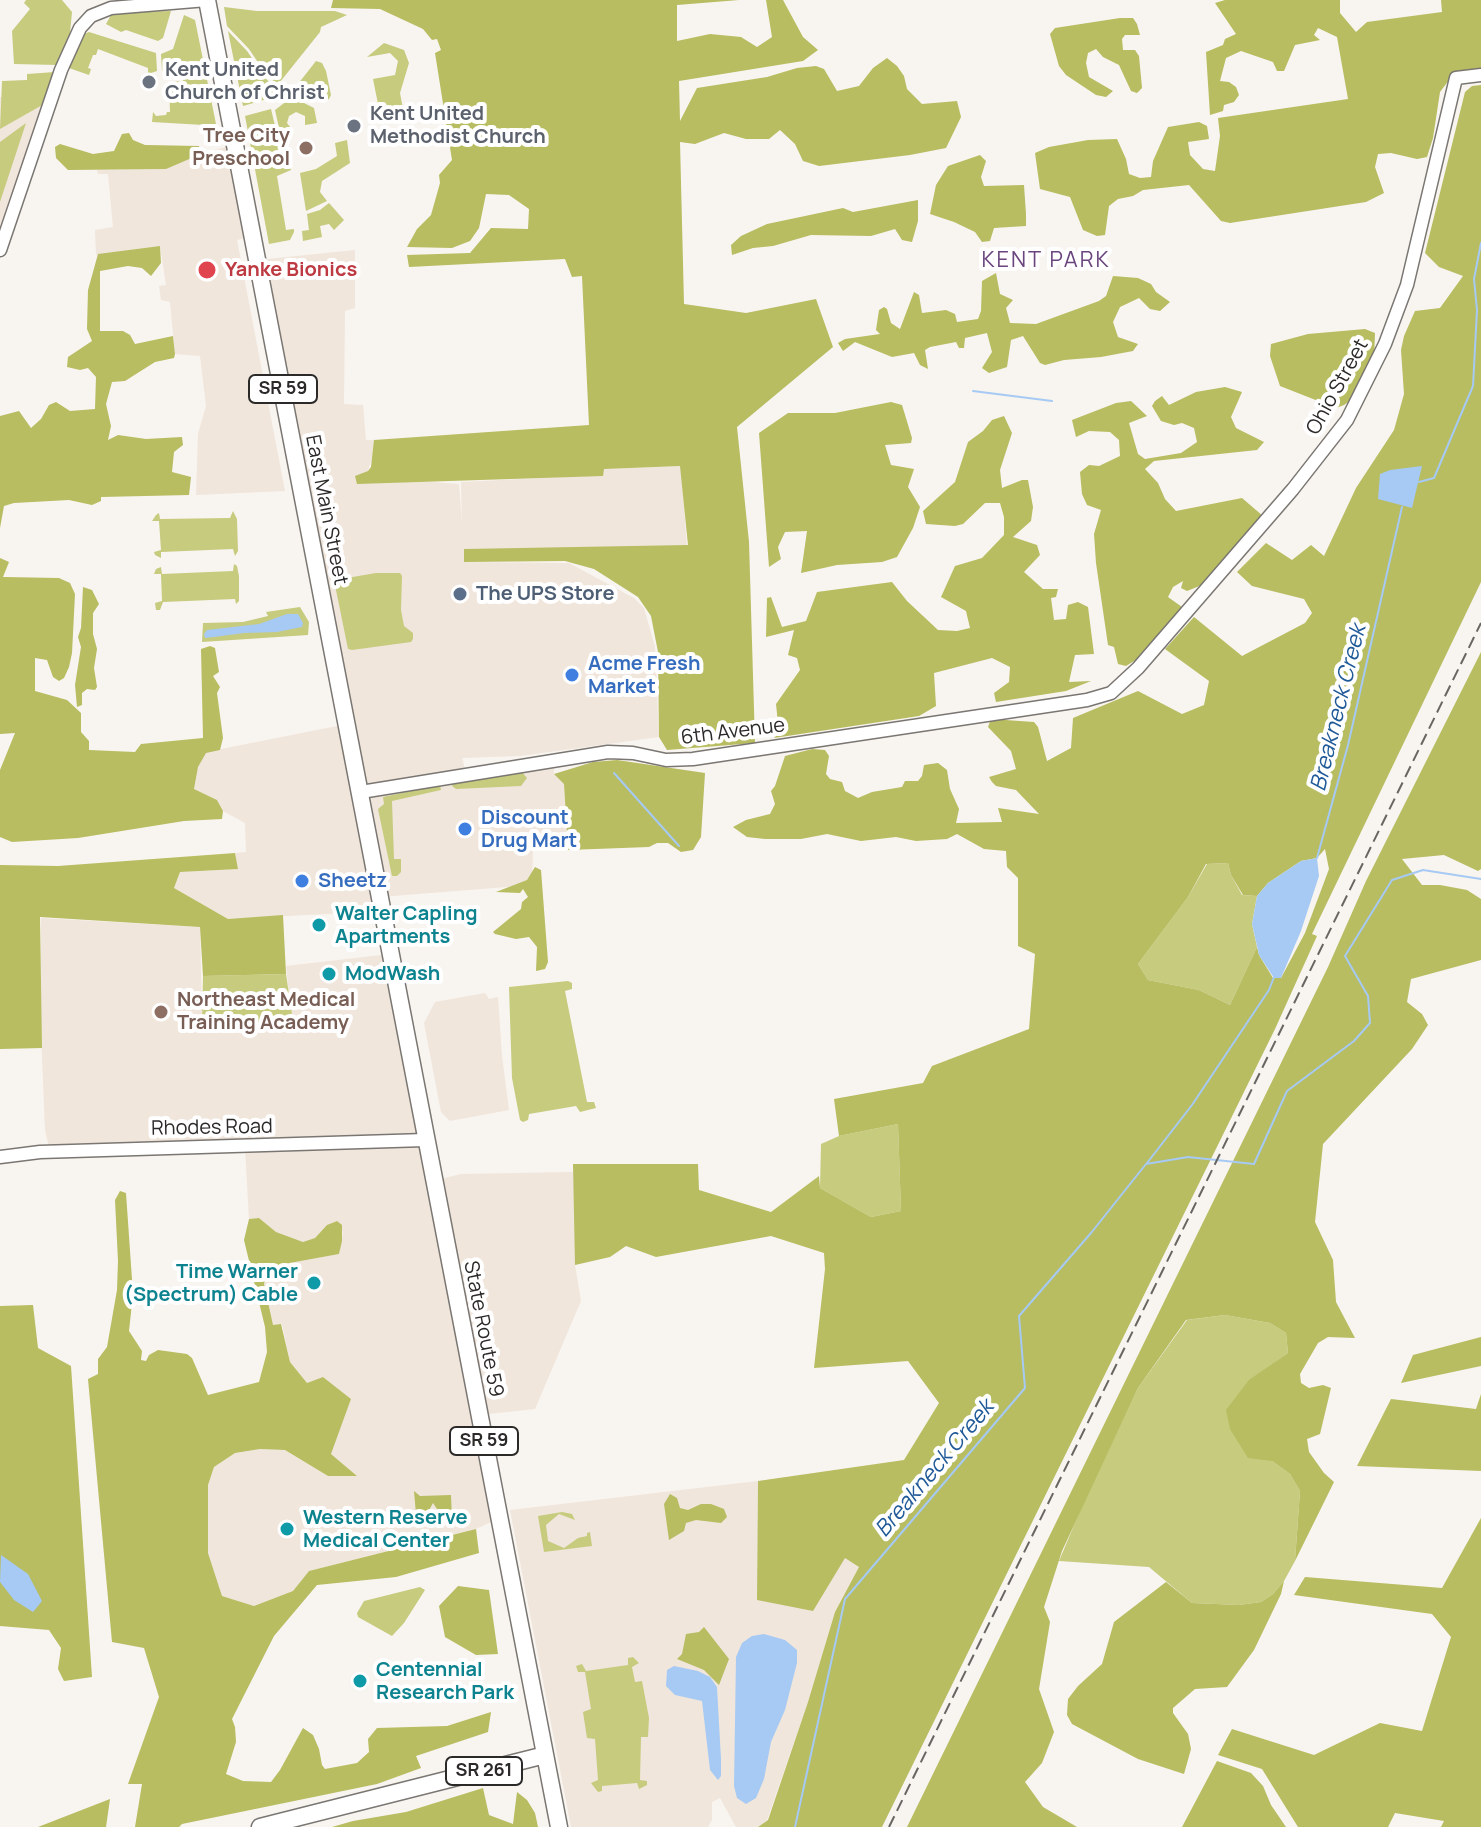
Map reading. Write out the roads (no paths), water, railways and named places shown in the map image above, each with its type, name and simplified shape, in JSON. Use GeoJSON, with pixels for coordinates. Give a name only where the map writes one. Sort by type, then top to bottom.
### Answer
{"type":"FeatureCollection","features":[{"type":"Feature","properties":{"kind":"main road","name":"East Main Street"},"geometry":{"type":"LineString","coordinates":[[207,0],[386,933]]}},
{"type":"Feature","properties":{"kind":"main road","name":"State Route 59"},"geometry":{"type":"LineString","coordinates":[[386,933],[559,1827]]}},
{"type":"Feature","properties":{"kind":"main road","name":"SR 261"},"geometry":{"type":"LineString","coordinates":[[260,1827],[545,1755]]}},
{"type":"Feature","properties":{"kind":"street"},"geometry":{"type":"LineString","coordinates":[[0,250],[58,78],[80,28],[91,16],[111,8],[207,0]]}},
{"type":"Feature","properties":{"kind":"street","name":"Ohio Street"},"geometry":{"type":"LineString","coordinates":[[1111,693],[1131,675],[1293,489],[1347,420],[1385,344],[1407,285],[1456,78],[1481,75]]}},
{"type":"Feature","properties":{"kind":"street","name":"6th Avenue"},"geometry":{"type":"LineString","coordinates":[[361,792],[608,752],[633,753],[666,760],[693,759],[1087,700],[1111,693]]}},
{"type":"Feature","properties":{"kind":"street","name":"Rhodes Road"},"geometry":{"type":"LineString","coordinates":[[0,1157],[40,1152],[425,1140]]}},
{"type":"Feature","properties":{"kind":"water"},"geometry":{"type":"Polygon","coordinates":[[[1422,466],[1412,508],[1378,499],[1380,474],[1422,466]]]}},
{"type":"Feature","properties":{"kind":"water"},"geometry":{"type":"Polygon","coordinates":[[[287,614],[298,614],[302,627],[205,638],[207,630],[259,624],[287,614]]]}},
{"type":"Feature","properties":{"kind":"water"},"geometry":{"type":"Polygon","coordinates":[[[1317,858],[1319,876],[1301,931],[1281,978],[1274,978],[1259,955],[1252,924],[1257,896],[1268,883],[1301,861],[1317,858]]]}},
{"type":"Feature","properties":{"kind":"water"},"geometry":{"type":"Polygon","coordinates":[[[1,1555],[28,1574],[42,1601],[33,1612],[14,1600],[0,1582],[1,1555]]]}},
{"type":"Feature","properties":{"kind":"water"},"geometry":{"type":"Polygon","coordinates":[[[764,1634],[785,1640],[797,1650],[797,1663],[785,1710],[771,1742],[764,1779],[756,1798],[746,1804],[737,1798],[734,1786],[736,1657],[742,1643],[752,1636],[764,1634]]]}},
{"type":"Feature","properties":{"kind":"water"},"geometry":{"type":"Polygon","coordinates":[[[674,1666],[698,1671],[710,1677],[717,1687],[721,1759],[721,1776],[718,1780],[710,1770],[702,1701],[675,1695],[666,1686],[667,1670],[674,1666]]]}},
{"type":"Feature","properties":{"kind":"waterway","name":"Breakneck Creek"},"geometry":{"type":"LineString","coordinates":[[1419,482],[1434,478],[1473,386],[1477,310],[1474,279],[1481,243]]}},
{"type":"Feature","properties":{"kind":"waterway"},"geometry":{"type":"LineString","coordinates":[[973,391],[1052,401]]}},
{"type":"Feature","properties":{"kind":"waterway","name":"Breakneck Creek"},"geometry":{"type":"LineString","coordinates":[[1317,858],[1348,745],[1402,507]]}},
{"type":"Feature","properties":{"kind":"waterway"},"geometry":{"type":"LineString","coordinates":[[614,773],[679,846]]}},
{"type":"Feature","properties":{"kind":"waterway","name":"Breakneck Creek"},"geometry":{"type":"LineString","coordinates":[[795,1827],[845,1599],[1025,1388],[1019,1316],[1146,1164],[1188,1157],[1254,1164],[1287,1091],[1354,1041],[1370,1023],[1368,996],[1345,956],[1392,880],[1423,870],[1481,879]]}},
{"type":"Feature","properties":{"kind":"waterway","name":"Breakneck Creek"},"geometry":{"type":"LineString","coordinates":[[1147,1163],[1192,1105],[1269,990],[1274,977]]}},
{"type":"Feature","properties":{"kind":"railway"},"geometry":{"type":"LineString","coordinates":[[889,1827],[1481,623]]}},
{"type":"Feature","properties":{"kind":"place","name":"Kent United Church of Christ"},"geometry":{"type":"Point","coordinates":[149,82]}},
{"type":"Feature","properties":{"kind":"place","name":"Kent United Methodist Church"},"geometry":{"type":"Point","coordinates":[354,126]}},
{"type":"Feature","properties":{"kind":"place","name":"Tree City Preschool"},"geometry":{"type":"Point","coordinates":[306,148]}},
{"type":"Feature","properties":{"kind":"place","name":"Yanke Bionics"},"geometry":{"type":"Point","coordinates":[207,270]}},
{"type":"Feature","properties":{"kind":"place","name":"The UPS Store"},"geometry":{"type":"Point","coordinates":[460,594]}},
{"type":"Feature","properties":{"kind":"place","name":"Acme Fresh Market"},"geometry":{"type":"Point","coordinates":[572,675]}},
{"type":"Feature","properties":{"kind":"place","name":"Discount Drug Mart"},"geometry":{"type":"Point","coordinates":[465,829]}},
{"type":"Feature","properties":{"kind":"place","name":"Sheetz"},"geometry":{"type":"Point","coordinates":[302,881]}},
{"type":"Feature","properties":{"kind":"place","name":"Walter Capling Apartments"},"geometry":{"type":"Point","coordinates":[319,925]}},
{"type":"Feature","properties":{"kind":"place","name":"ModWash"},"geometry":{"type":"Point","coordinates":[329,974]}},
{"type":"Feature","properties":{"kind":"place","name":"Northeast Medical Training Academy"},"geometry":{"type":"Point","coordinates":[161,1012]}},
{"type":"Feature","properties":{"kind":"place","name":"Time Warner (Spectrum) Cable"},"geometry":{"type":"Point","coordinates":[314,1283]}},
{"type":"Feature","properties":{"kind":"place","name":"Western Reserve Medical Center"},"geometry":{"type":"Point","coordinates":[287,1529]}},
{"type":"Feature","properties":{"kind":"place","name":"Centennial Research Park"},"geometry":{"type":"Point","coordinates":[360,1681]}},
{"type":"Feature","properties":{"kind":"district","name":"KENT PARK"},"geometry":{"type":"Point","coordinates":[1046,261]}}]}
